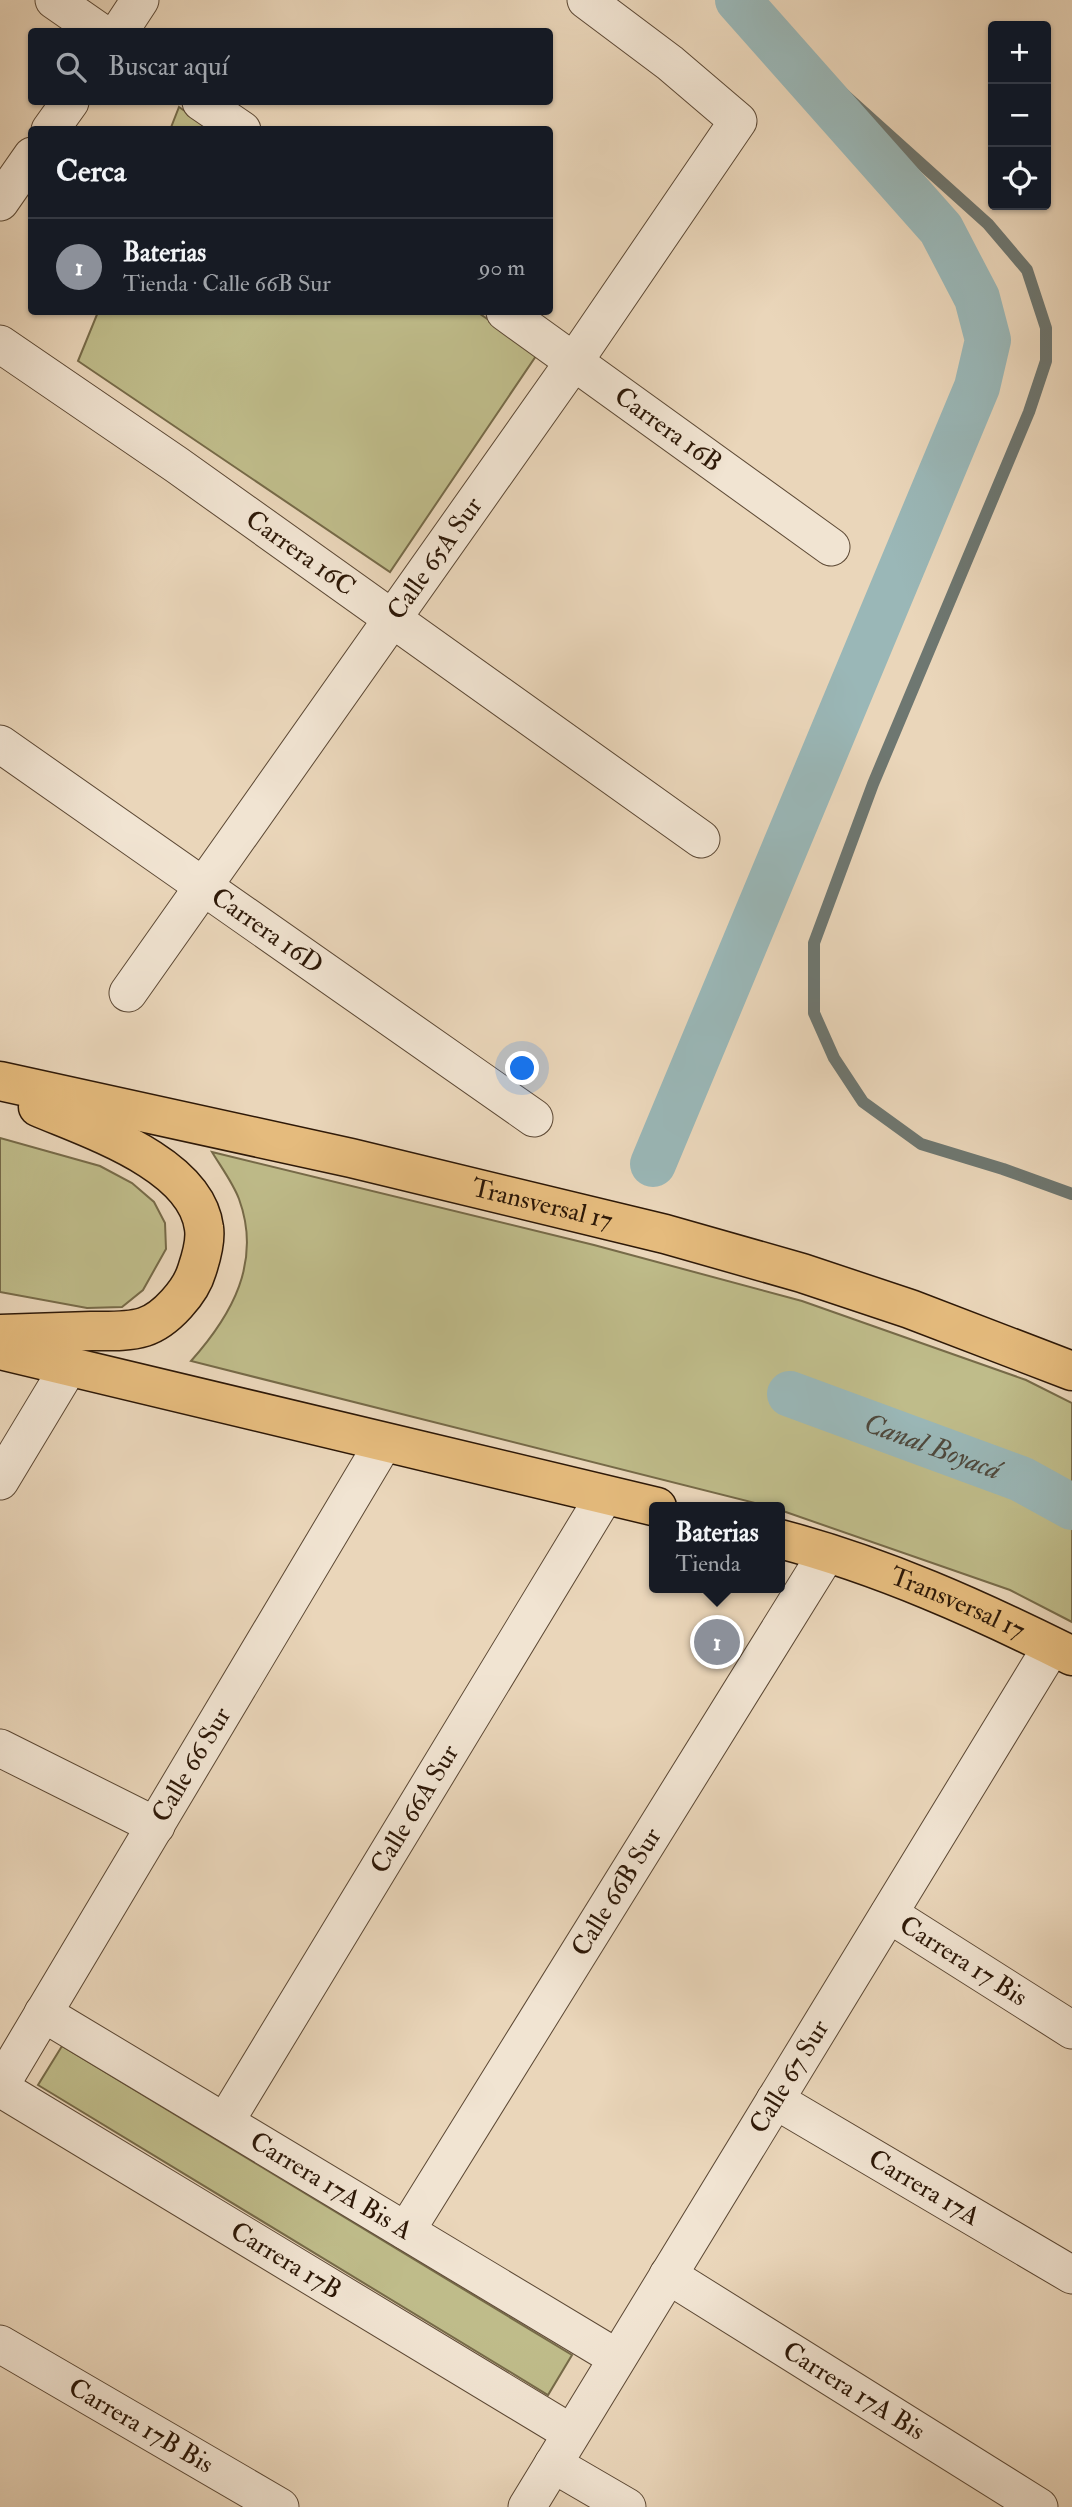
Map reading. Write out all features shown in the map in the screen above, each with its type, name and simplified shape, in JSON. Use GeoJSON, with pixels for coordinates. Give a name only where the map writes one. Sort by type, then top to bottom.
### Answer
{"type":"FeatureCollection","features":[{"type":"Feature","properties":{"kind":"highway","name":"Transversal 17"},"geometry":{"type":"LineString","coordinates":[[0,1081],[351,1158],[665,1234],[802,1273],[898,1305],[1072,1371]]}},
{"type":"Feature","properties":{"kind":"highway"},"geometry":{"type":"LineString","coordinates":[[0,1091],[127,1146],[162,1168],[182,1184],[196,1205],[204,1228],[201,1257],[195,1276],[184,1295],[162,1316],[145,1327],[0,1334]]}},
{"type":"Feature","properties":{"kind":"highway"},"geometry":{"type":"LineString","coordinates":[[0,1350],[649,1505]]}},
{"type":"Feature","properties":{"kind":"highway","name":"Transversal 17"},"geometry":{"type":"LineString","coordinates":[[785,1540],[889,1573],[1062,1651]]}},
{"type":"Feature","properties":{"kind":"street"},"geometry":{"type":"LineString","coordinates":[[54,0],[94,28]]}},
{"type":"Feature","properties":{"kind":"street"},"geometry":{"type":"LineString","coordinates":[[121,28],[141,0]]}},
{"type":"Feature","properties":{"kind":"street","name":"Calle 65A Sur"},"geometry":{"type":"LineString","coordinates":[[128,993],[575,360],[737,121],[670,63],[586,0]]}},
{"type":"Feature","properties":{"kind":"street"},"geometry":{"type":"LineString","coordinates":[[53,126],[68,105]]}},
{"type":"Feature","properties":{"kind":"street"},"geometry":{"type":"LineString","coordinates":[[205,105],[236,126]]}},
{"type":"Feature","properties":{"kind":"street"},"geometry":{"type":"LineString","coordinates":[[0,202],[28,162]]}},
{"type":"Feature","properties":{"kind":"street","name":"Carrera 16B"},"geometry":{"type":"LineString","coordinates":[[509,315],[831,547]]}},
{"type":"Feature","properties":{"kind":"street","name":"Carrera 16C"},"geometry":{"type":"LineString","coordinates":[[0,344],[177,466],[701,839]]}},
{"type":"Feature","properties":{"kind":"street","name":"Carrera 16D"},"geometry":{"type":"LineString","coordinates":[[0,744],[534,1118]]}},
{"type":"Feature","properties":{"kind":"street"},"geometry":{"type":"LineString","coordinates":[[0,1481],[68,1368]]}},
{"type":"Feature","properties":{"kind":"street","name":"Calle 66 Sur"},"geometry":{"type":"LineString","coordinates":[[0,2087],[384,1442]]}},
{"type":"Feature","properties":{"kind":"street","name":"Calle 66A Sur"},"geometry":{"type":"LineString","coordinates":[[225,2122],[605,1495]]}},
{"type":"Feature","properties":{"kind":"street","name":"Calle 66B Sur"},"geometry":{"type":"LineString","coordinates":[[406,2231],[827,1553]]}},
{"type":"Feature","properties":{"kind":"street","name":"Calle 67 Sur"},"geometry":{"type":"LineString","coordinates":[[527,2507],[889,1914],[1062,1651]]}},
{"type":"Feature","properties":{"kind":"street"},"geometry":{"type":"LineString","coordinates":[[0,1748],[156,1826]]}},
{"type":"Feature","properties":{"kind":"street","name":"Carrera 17 Bis"},"geometry":{"type":"LineString","coordinates":[[889,1914],[1072,2029]]}},
{"type":"Feature","properties":{"kind":"street","name":"Carrera 17A Bis A"},"geometry":{"type":"LineString","coordinates":[[43,2013],[617,2358]]}},
{"type":"Feature","properties":{"kind":"street","name":"Carrera 17B"},"geometry":{"type":"LineString","coordinates":[[0,2087],[562,2449],[627,2507]]}},
{"type":"Feature","properties":{"kind":"street","name":"Carrera 17A"},"geometry":{"type":"LineString","coordinates":[[775,2100],[1072,2275]]}},
{"type":"Feature","properties":{"kind":"street","name":"Carrera 17A Bis"},"geometry":{"type":"LineString","coordinates":[[668,2275],[1039,2507]]}},
{"type":"Feature","properties":{"kind":"street","name":"Carrera 17B Bis"},"geometry":{"type":"LineString","coordinates":[[0,2344],[280,2507]]}},
{"type":"Feature","properties":{"kind":"shaded area"},"geometry":{"type":"Polygon","coordinates":[[[179,107],[207,126],[172,126],[179,107]]]}},
{"type":"Feature","properties":{"kind":"shaded area"},"geometry":{"type":"Polygon","coordinates":[[[97,315],[481,315],[538,353],[390,572],[78,361],[97,315]]]}},
{"type":"Feature","properties":{"kind":"shaded area"},"geometry":{"type":"Polygon","coordinates":[[[0,1138],[100,1166],[132,1183],[154,1202],[165,1223],[166,1249],[143,1290],[122,1307],[87,1308],[0,1292],[0,1138]]]}},
{"type":"Feature","properties":{"kind":"shaded area"},"geometry":{"type":"Polygon","coordinates":[[[212,1152],[594,1245],[802,1301],[1026,1380],[1072,1403],[1072,1622],[1010,1590],[785,1512],[785,1502],[751,1502],[191,1361],[230,1306],[245,1266],[245,1222],[239,1199],[212,1152]]]}},
{"type":"Feature","properties":{"kind":"shaded area"},"geometry":{"type":"Polygon","coordinates":[[[62,2046],[572,2355],[548,2395],[38,2085],[62,2046]]]}},
{"type":"Feature","properties":{"kind":"waterway"},"geometry":{"type":"LineString","coordinates":[[653,1164],[977,387],[988,340],[977,298],[941,229],[738,0]]}},
{"type":"Feature","properties":{"kind":"waterway"},"geometry":{"type":"LineString","coordinates":[[739,0],[988,224],[1027,270],[1046,328],[1046,361],[1029,412],[873,784],[814,943],[814,1013],[834,1058],[863,1102],[921,1144],[1072,1194]]}},
{"type":"Feature","properties":{"kind":"waterway","name":"Canal Boyacá"},"geometry":{"type":"LineString","coordinates":[[790,1394],[1021,1479],[1072,1507]]}},
{"type":"Feature","properties":{"kind":"place","name":"Baterias"},"geometry":{"type":"Point","coordinates":[717,1642]}}]}
